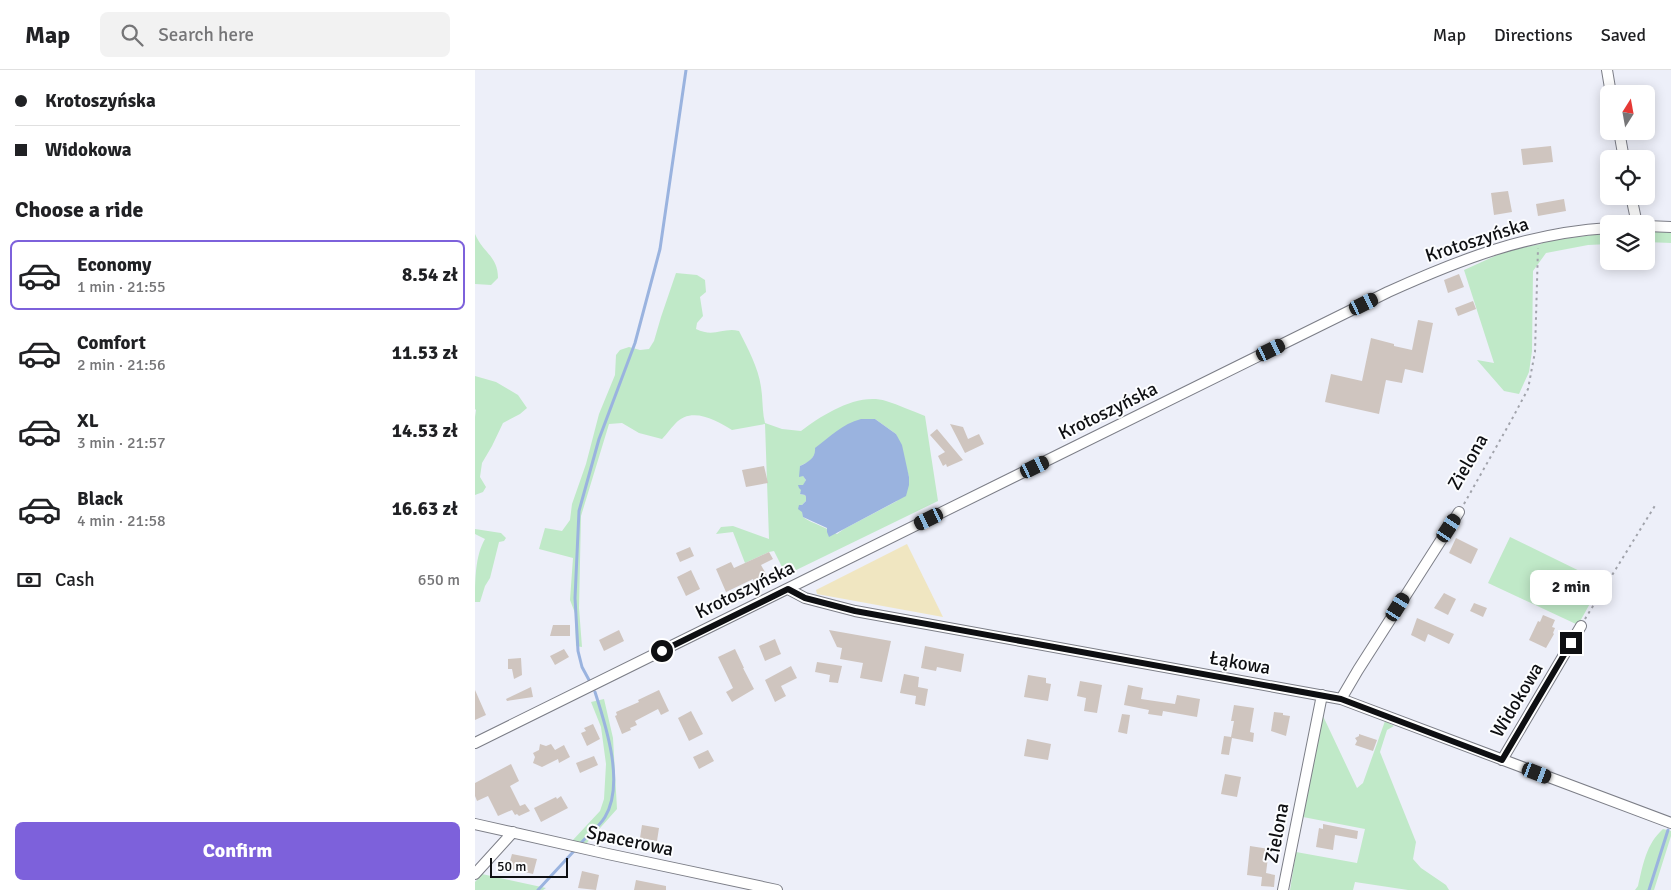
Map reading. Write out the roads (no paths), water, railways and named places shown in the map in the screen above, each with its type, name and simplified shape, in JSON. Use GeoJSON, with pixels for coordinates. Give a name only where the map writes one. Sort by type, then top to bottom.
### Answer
{"type":"FeatureCollection","features":[{"type":"Feature","properties":{"kind":"street"},"geometry":{"type":"LineString","coordinates":[[1607,70],[1610,85]]}},
{"type":"Feature","properties":{"kind":"street"},"geometry":{"type":"LineString","coordinates":[[1655,226],[1671,226]]}},
{"type":"Feature","properties":{"kind":"street","name":"Krotoszyńska"},"geometry":{"type":"LineString","coordinates":[[475,743],[1388,292],[1463,259],[1504,246],[1560,233],[1600,229]]}},
{"type":"Feature","properties":{"kind":"street","name":"Zielona"},"geometry":{"type":"LineString","coordinates":[[1341,699],[1357,670],[1459,512]]}},
{"type":"Feature","properties":{"kind":"street","name":"Łąkowa"},"geometry":{"type":"LineString","coordinates":[[788,589],[805,598],[855,611],[1341,699],[1671,823]]}},
{"type":"Feature","properties":{"kind":"street","name":"Widokowa"},"geometry":{"type":"LineString","coordinates":[[1502,760],[1581,626]]}},
{"type":"Feature","properties":{"kind":"street","name":"Zielona"},"geometry":{"type":"LineString","coordinates":[[1283,890],[1322,696]]}},
{"type":"Feature","properties":{"kind":"street","name":"Spacerowa"},"geometry":{"type":"LineString","coordinates":[[475,824],[777,890]]}},
{"type":"Feature","properties":{"kind":"street"},"geometry":{"type":"LineString","coordinates":[[475,874],[513,832]]}},
{"type":"Feature","properties":{"kind":"water"},"geometry":{"type":"Polygon","coordinates":[[[861,419],[875,419],[896,434],[902,445],[909,485],[906,496],[829,537],[827,528],[803,517],[802,512],[798,509],[799,505],[806,501],[805,495],[800,494],[801,490],[798,485],[803,485],[806,480],[803,476],[799,477],[800,466],[811,459],[815,448],[831,435],[842,427],[861,419]]]}},
{"type":"Feature","properties":{"kind":"waterway"},"geometry":{"type":"LineString","coordinates":[[589,680],[582,667],[578,651],[575,598],[579,511],[599,439],[635,343],[660,249],[686,70]]}},
{"type":"Feature","properties":{"kind":"waterway"},"geometry":{"type":"LineString","coordinates":[[581,843],[597,828],[605,817],[611,804],[613,788],[612,755],[595,692]]}},
{"type":"Feature","properties":{"kind":"waterway"},"geometry":{"type":"LineString","coordinates":[[1649,890],[1668,830]]}},
{"type":"Feature","properties":{"kind":"waterway"},"geometry":{"type":"LineString","coordinates":[[538,890],[574,851]]}}]}
